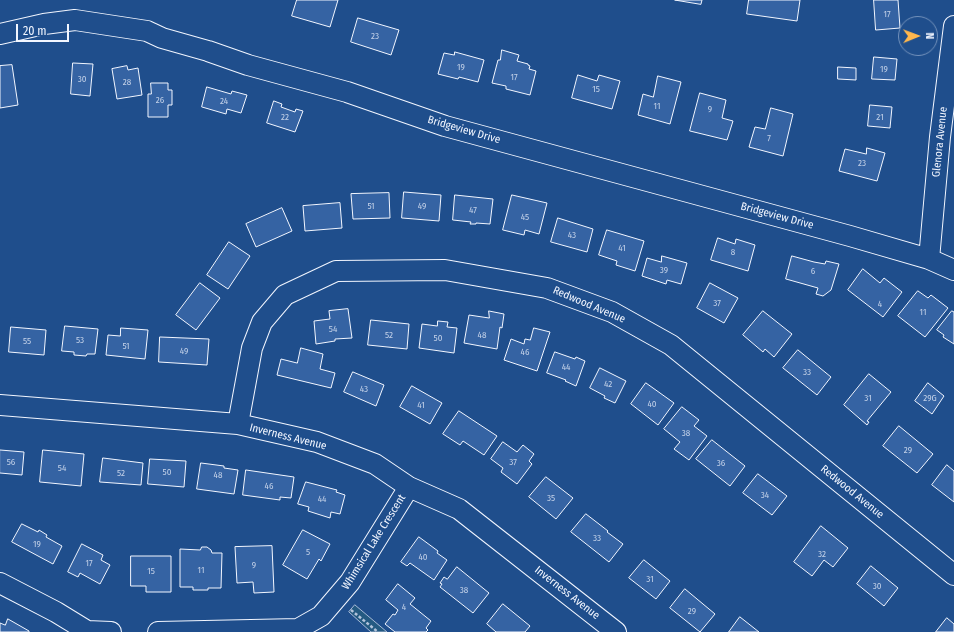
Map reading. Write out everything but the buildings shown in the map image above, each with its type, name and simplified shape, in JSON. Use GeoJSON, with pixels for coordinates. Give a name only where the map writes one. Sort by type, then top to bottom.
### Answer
{"type":"FeatureCollection","features":[{"type":"Feature","properties":{"kind":"street","name":"Bridgeview Drive"},"geometry":{"type":"LineString","coordinates":[[0,34],[44,24],[75,20],[147,31],[162,38],[208,50],[248,66],[347,92],[445,126],[671,186],[929,258],[954,270]]}},
{"type":"Feature","properties":{"kind":"street","name":"Glenora Avenue"},"geometry":{"type":"LineString","coordinates":[[929,258],[940,137],[954,26]]}},
{"type":"Feature","properties":{"kind":"street","name":"Redwood Avenue"},"geometry":{"type":"LineString","coordinates":[[238,424],[252,348],[262,322],[285,295],[336,271],[445,270],[547,288],[612,312],[671,345],[954,575]]}},
{"type":"Feature","properties":{"kind":"street","name":"Inverness Avenue"},"geometry":{"type":"LineString","coordinates":[[0,405],[238,424],[317,442],[375,464],[409,486],[459,509],[616,632]]}},
{"type":"Feature","properties":{"kind":"street","name":"Whimsical Lake Crescent"},"geometry":{"type":"LineString","coordinates":[[158,632],[298,629],[321,616],[350,582],[409,486]]}},
{"type":"Feature","properties":{"kind":"street"},"geometry":{"type":"LineString","coordinates":[[0,583],[87,630],[111,632]]}},
{"type":"Feature","properties":{"kind":"path"},"geometry":{"type":"LineString","coordinates":[[337,598],[378,632]]}},
{"type":"Feature","properties":{"kind":"shaded area"},"geometry":{"type":"Polygon","coordinates":[[[355,605],[387,632],[371,632],[349,612],[355,605]]]}}]}
